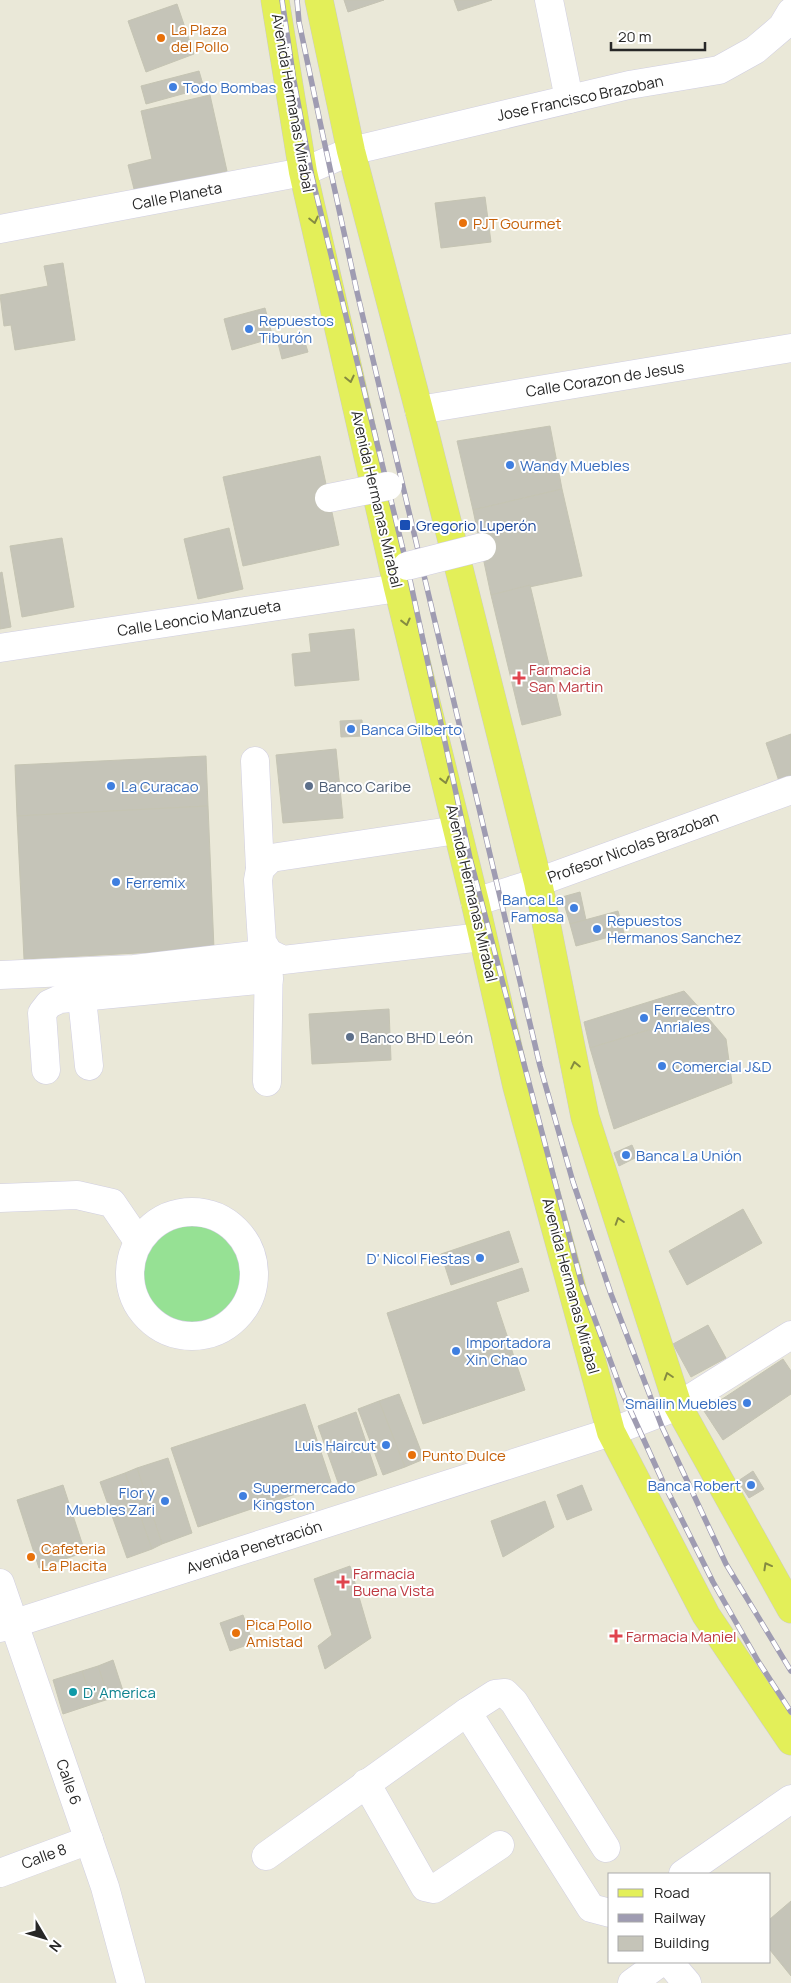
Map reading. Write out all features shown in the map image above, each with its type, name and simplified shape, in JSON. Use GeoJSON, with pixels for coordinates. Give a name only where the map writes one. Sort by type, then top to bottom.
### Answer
{"type":"FeatureCollection","features":[{"type":"Feature","properties":{"kind":"main road","name":"Avenida Hermanas Mirabal"},"geometry":{"type":"LineString","coordinates":[[275,0],[303,172],[402,577],[457,830],[517,1087],[612,1432],[706,1615],[791,1741]]}},
{"type":"Feature","properties":{"kind":"main road"},"geometry":{"type":"LineString","coordinates":[[319,0],[350,151],[419,410],[538,882],[585,1117],[678,1406],[791,1608]]}},
{"type":"Feature","properties":{"kind":"street"},"geometry":{"type":"LineString","coordinates":[[549,0],[569,99]]}},
{"type":"Feature","properties":{"kind":"street","name":"Jose Francisco Brazoban"},"geometry":{"type":"LineString","coordinates":[[350,151],[629,85],[719,70],[755,50],[782,27],[791,12]]}},
{"type":"Feature","properties":{"kind":"street","name":"Calle Planeta"},"geometry":{"type":"LineString","coordinates":[[0,229],[303,172],[350,151]]}},
{"type":"Feature","properties":{"kind":"street","name":"Calle Corazon de Jesus"},"geometry":{"type":"LineString","coordinates":[[419,410],[791,348]]}},
{"type":"Feature","properties":{"kind":"street"},"geometry":{"type":"LineString","coordinates":[[329,498],[388,486]]}},
{"type":"Feature","properties":{"kind":"street","name":"Calle Leoncio Manzueta"},"geometry":{"type":"LineString","coordinates":[[0,648],[402,577],[482,547]]}},
{"type":"Feature","properties":{"kind":"street"},"geometry":{"type":"LineString","coordinates":[[255,761],[260,869],[258,880],[262,942],[269,953],[283,960],[482,937]]}},
{"type":"Feature","properties":{"kind":"street","name":"Profesor Nicolas Brazoban"},"geometry":{"type":"LineString","coordinates":[[475,902],[538,882],[791,790]]}},
{"type":"Feature","properties":{"kind":"street"},"geometry":{"type":"LineString","coordinates":[[260,869],[271,858],[457,830]]}},
{"type":"Feature","properties":{"kind":"street"},"geometry":{"type":"LineString","coordinates":[[0,975],[134,968],[269,953]]}},
{"type":"Feature","properties":{"kind":"street"},"geometry":{"type":"LineString","coordinates":[[267,1082],[269,953]]}},
{"type":"Feature","properties":{"kind":"street"},"geometry":{"type":"LineString","coordinates":[[46,1070],[42,1013],[49,1004],[60,999],[269,979]]}},
{"type":"Feature","properties":{"kind":"street"},"geometry":{"type":"LineString","coordinates":[[82,998],[89,1066]]}},
{"type":"Feature","properties":{"kind":"street"},"geometry":{"type":"LineString","coordinates":[[0,1198],[77,1195],[112,1203],[138,1241]]}},
{"type":"Feature","properties":{"kind":"street"},"geometry":{"type":"LineString","coordinates":[[189,1210],[209,1213],[228,1221],[242,1235],[252,1253],[255,1274],[251,1294],[242,1312],[226,1326],[200,1335],[186,1336],[166,1331],[148,1320],[136,1302],[130,1282],[130,1261],[138,1241],[152,1226],[169,1215],[189,1210]]}},
{"type":"Feature","properties":{"kind":"street","name":"Avenida Penetración"},"geometry":{"type":"LineString","coordinates":[[7,1626],[612,1432],[678,1406],[791,1334]]}},
{"type":"Feature","properties":{"kind":"street","name":"Calle 6"},"geometry":{"type":"LineString","coordinates":[[0,1583],[7,1626],[89,1840],[105,1887],[132,1983]]}},
{"type":"Feature","properties":{"kind":"street"},"geometry":{"type":"LineString","coordinates":[[266,1856],[467,1712],[495,1694],[505,1693],[514,1702],[606,1848]]}},
{"type":"Feature","properties":{"kind":"street"},"geometry":{"type":"LineString","coordinates":[[467,1712],[591,1908],[608,1912]]}},
{"type":"Feature","properties":{"kind":"street"},"geometry":{"type":"LineString","coordinates":[[366,1783],[425,1887],[434,1889],[500,1846]]}},
{"type":"Feature","properties":{"kind":"street"},"geometry":{"type":"LineString","coordinates":[[684,1873],[791,1799]]}},
{"type":"Feature","properties":{"kind":"street","name":"Calle 8"},"geometry":{"type":"LineString","coordinates":[[0,1873],[89,1840]]}},
{"type":"Feature","properties":{"kind":"street"},"geometry":{"type":"LineString","coordinates":[[632,1983],[660,1963]]}},
{"type":"Feature","properties":{"kind":"street"},"geometry":{"type":"LineString","coordinates":[[670,1963],[687,1983]]}},
{"type":"Feature","properties":{"kind":"green space"},"geometry":{"type":"Polygon","coordinates":[[[191,1219],[212,1223],[230,1235],[242,1253],[246,1274],[242,1295],[230,1313],[212,1325],[191,1329],[170,1325],[152,1313],[140,1295],[136,1274],[140,1253],[152,1235],[170,1223],[191,1219]]]}},
{"type":"Feature","properties":{"kind":"building"},"geometry":{"type":"Polygon","coordinates":[[[344,0],[384,0],[348,12],[344,0]]]}},
{"type":"Feature","properties":{"kind":"building"},"geometry":{"type":"Polygon","coordinates":[[[454,0],[492,0],[458,11],[454,0]]]}},
{"type":"Feature","properties":{"kind":"building","name":"La Plaza del Pollo"},"geometry":{"type":"Polygon","coordinates":[[[177,4],[194,54],[146,72],[128,21],[177,4]]]}},
{"type":"Feature","properties":{"kind":"building","name":"Todo Bombas"},"geometry":{"type":"Polygon","coordinates":[[[199,71],[204,88],[146,104],[141,86],[199,71]]]}},
{"type":"Feature","properties":{"kind":"building"},"geometry":{"type":"Polygon","coordinates":[[[210,95],[227,171],[135,193],[128,165],[152,159],[141,111],[210,95]]]}},
{"type":"Feature","properties":{"kind":"building","name":"PJT Gourmet"},"geometry":{"type":"Polygon","coordinates":[[[485,197],[491,242],[441,248],[435,203],[485,197]]]}},
{"type":"Feature","properties":{"kind":"building"},"geometry":{"type":"Polygon","coordinates":[[[63,263],[75,340],[15,350],[11,325],[4,326],[0,295],[48,286],[44,266],[63,263]]]}},
{"type":"Feature","properties":{"kind":"building","name":"Repuestos Tiburón"},"geometry":{"type":"Polygon","coordinates":[[[265,308],[273,338],[232,350],[224,319],[265,308]]]}},
{"type":"Feature","properties":{"kind":"building"},"geometry":{"type":"Polygon","coordinates":[[[303,336],[308,352],[282,359],[278,343],[303,336]]]}},
{"type":"Feature","properties":{"kind":"building","name":"Wandy Muebles"},"geometry":{"type":"Polygon","coordinates":[[[550,426],[562,489],[473,510],[457,441],[550,426]]]}},
{"type":"Feature","properties":{"kind":"building"},"geometry":{"type":"Polygon","coordinates":[[[320,456],[339,545],[243,566],[223,477],[320,456]]]}},
{"type":"Feature","properties":{"kind":"building","name":"Gregorio Luperón"},"geometry":{"type":"Polygon","coordinates":[[[562,489],[582,576],[491,595],[473,510],[562,489]]]}},
{"type":"Feature","properties":{"kind":"building"},"geometry":{"type":"Polygon","coordinates":[[[229,528],[243,589],[198,599],[184,539],[229,528]]]}},
{"type":"Feature","properties":{"kind":"building"},"geometry":{"type":"Polygon","coordinates":[[[62,538],[74,607],[22,617],[10,546],[62,538]]]}},
{"type":"Feature","properties":{"kind":"building"},"geometry":{"type":"Polygon","coordinates":[[[2,572],[11,627],[0,629],[0,573],[2,572]]]}},
{"type":"Feature","properties":{"kind":"building"},"geometry":{"type":"Polygon","coordinates":[[[530,585],[561,715],[522,725],[491,595],[530,585]]]}},
{"type":"Feature","properties":{"kind":"building"},"geometry":{"type":"Polygon","coordinates":[[[354,629],[359,680],[295,686],[292,654],[311,652],[309,634],[354,629]]]}},
{"type":"Feature","properties":{"kind":"building","name":"Banca Gilberto"},"geometry":{"type":"Polygon","coordinates":[[[362,720],[363,736],[341,737],[340,721],[362,720]]]}},
{"type":"Feature","properties":{"kind":"building"},"geometry":{"type":"Polygon","coordinates":[[[791,734],[791,786],[782,790],[766,743],[791,734]]]}},
{"type":"Feature","properties":{"kind":"building","name":"Banco Caribe"},"geometry":{"type":"Polygon","coordinates":[[[336,749],[343,818],[283,823],[276,755],[336,749]]]}},
{"type":"Feature","properties":{"kind":"building","name":"La Curacao"},"geometry":{"type":"Polygon","coordinates":[[[206,756],[208,806],[17,816],[15,765],[206,756]]]}},
{"type":"Feature","properties":{"kind":"building","name":"Ferremix"},"geometry":{"type":"Polygon","coordinates":[[[208,806],[214,949],[24,959],[17,816],[208,806]]]}},
{"type":"Feature","properties":{"kind":"building","name":"Banca La Famosa"},"geometry":{"type":"Polygon","coordinates":[[[580,892],[586,920],[570,924],[562,897],[580,892]]]}},
{"type":"Feature","properties":{"kind":"building","name":"Repuestos Hermanos Sanchez"},"geometry":{"type":"Polygon","coordinates":[[[618,911],[624,933],[576,946],[570,924],[618,911]]]}},
{"type":"Feature","properties":{"kind":"building","name":"Ferrecentro Anriales"},"geometry":{"type":"Polygon","coordinates":[[[684,991],[704,1013],[590,1048],[584,1022],[684,991]]]}},
{"type":"Feature","properties":{"kind":"building","name":"Banco BHD León"},"geometry":{"type":"Polygon","coordinates":[[[389,1009],[391,1060],[312,1064],[309,1014],[389,1009]]]}},
{"type":"Feature","properties":{"kind":"building","name":"Comercial J&D"},"geometry":{"type":"Polygon","coordinates":[[[704,1013],[726,1039],[732,1083],[614,1129],[590,1048],[704,1013]]]}},
{"type":"Feature","properties":{"kind":"building","name":"Banca La Unión"},"geometry":{"type":"Polygon","coordinates":[[[632,1145],[637,1157],[619,1166],[614,1153],[632,1145]]]}},
{"type":"Feature","properties":{"kind":"building"},"geometry":{"type":"Polygon","coordinates":[[[743,1209],[762,1243],[687,1285],[669,1251],[743,1209]]]}},
{"type":"Feature","properties":{"kind":"building","name":"D' Nicol Fiestas"},"geometry":{"type":"Polygon","coordinates":[[[509,1231],[519,1262],[451,1285],[441,1254],[509,1231]]]}},
{"type":"Feature","properties":{"kind":"building","name":"Importadora Xin Chao"},"geometry":{"type":"Polygon","coordinates":[[[522,1268],[529,1291],[496,1302],[525,1390],[423,1424],[387,1313],[522,1268]]]}},
{"type":"Feature","properties":{"kind":"building"},"geometry":{"type":"Polygon","coordinates":[[[708,1325],[726,1358],[691,1377],[673,1344],[708,1325]]]}},
{"type":"Feature","properties":{"kind":"building","name":"Smailin Muebles"},"geometry":{"type":"Polygon","coordinates":[[[783,1359],[791,1371],[791,1394],[723,1440],[704,1411],[783,1359]]]}},
{"type":"Feature","properties":{"kind":"building"},"geometry":{"type":"Polygon","coordinates":[[[399,1394],[424,1459],[405,1467],[379,1401],[399,1394]]]}},
{"type":"Feature","properties":{"kind":"building"},"geometry":{"type":"Polygon","coordinates":[[[379,1401],[405,1467],[383,1475],[358,1409],[379,1401]]]}},
{"type":"Feature","properties":{"kind":"building"},"geometry":{"type":"Polygon","coordinates":[[[305,1404],[331,1482],[198,1527],[171,1448],[305,1404]]]}},
{"type":"Feature","properties":{"kind":"building"},"geometry":{"type":"Polygon","coordinates":[[[356,1412],[377,1475],[340,1488],[318,1426],[356,1412]]]}},
{"type":"Feature","properties":{"kind":"building","name":"Flor y Muebles Zari"},"geometry":{"type":"Polygon","coordinates":[[[168,1458],[192,1533],[162,1544],[137,1468],[168,1458]]]}},
{"type":"Feature","properties":{"kind":"building"},"geometry":{"type":"Polygon","coordinates":[[[137,1468],[162,1544],[152,1549],[125,1473],[137,1468]]]}},
{"type":"Feature","properties":{"kind":"building","name":"Banca Robert"},"geometry":{"type":"Polygon","coordinates":[[[753,1471],[764,1489],[749,1498],[738,1481],[753,1471]]]}},
{"type":"Feature","properties":{"kind":"building"},"geometry":{"type":"Polygon","coordinates":[[[125,1473],[152,1549],[127,1558],[100,1482],[125,1473]]]}},
{"type":"Feature","properties":{"kind":"building"},"geometry":{"type":"Polygon","coordinates":[[[63,1485],[85,1552],[39,1568],[17,1500],[63,1485]]]}},
{"type":"Feature","properties":{"kind":"building"},"geometry":{"type":"Polygon","coordinates":[[[582,1485],[592,1510],[567,1520],[557,1495],[582,1485]]]}},
{"type":"Feature","properties":{"kind":"building"},"geometry":{"type":"Polygon","coordinates":[[[545,1501],[554,1527],[503,1557],[491,1521],[545,1501]]]}},
{"type":"Feature","properties":{"kind":"building"},"geometry":{"type":"Polygon","coordinates":[[[350,1566],[371,1638],[325,1669],[318,1646],[332,1635],[314,1579],[350,1566]]]}},
{"type":"Feature","properties":{"kind":"building","name":"Pica Pollo Amistad"},"geometry":{"type":"Polygon","coordinates":[[[243,1615],[253,1643],[230,1651],[220,1623],[243,1615]]]}},
{"type":"Feature","properties":{"kind":"building"},"geometry":{"type":"Polygon","coordinates":[[[113,1660],[124,1694],[109,1699],[98,1666],[113,1660]]]}},
{"type":"Feature","properties":{"kind":"building"},"geometry":{"type":"Polygon","coordinates":[[[98,1666],[109,1699],[93,1704],[82,1671],[98,1666]]]}},
{"type":"Feature","properties":{"kind":"building","name":"D' America"},"geometry":{"type":"Polygon","coordinates":[[[82,1671],[93,1704],[63,1714],[53,1680],[82,1671]]]}},
{"type":"Feature","properties":{"kind":"building"},"geometry":{"type":"Polygon","coordinates":[[[791,1901],[791,1976],[771,1951],[771,1918],[791,1901]]]}},
{"type":"Feature","properties":{"kind":"railway"},"geometry":{"type":"LineString","coordinates":[[282,0],[294,81],[312,177],[407,566],[470,858],[582,1285],[622,1392],[663,1482],[713,1582],[758,1661],[791,1712]]}},
{"type":"Feature","properties":{"kind":"railway"},"geometry":{"type":"LineString","coordinates":[[297,0],[299,22],[357,292],[540,1066],[573,1182],[611,1294],[662,1427],[726,1564],[791,1671]]}},
{"type":"Feature","properties":{"kind":"place","name":"La Plaza del Pollo"},"geometry":{"type":"Point","coordinates":[161,38]}},
{"type":"Feature","properties":{"kind":"place","name":"Todo Bombas"},"geometry":{"type":"Point","coordinates":[173,87]}},
{"type":"Feature","properties":{"kind":"place","name":"PJT Gourmet"},"geometry":{"type":"Point","coordinates":[463,223]}},
{"type":"Feature","properties":{"kind":"place","name":"Repuestos Tiburón"},"geometry":{"type":"Point","coordinates":[249,329]}},
{"type":"Feature","properties":{"kind":"place","name":"Wandy Muebles"},"geometry":{"type":"Point","coordinates":[510,465]}},
{"type":"Feature","properties":{"kind":"place","name":"Gregorio Luperón"},"geometry":{"type":"Point","coordinates":[405,525]}},
{"type":"Feature","properties":{"kind":"place","name":"Farmacia San Martin"},"geometry":{"type":"Point","coordinates":[519,678]}},
{"type":"Feature","properties":{"kind":"place","name":"Banca Gilberto"},"geometry":{"type":"Point","coordinates":[351,729]}},
{"type":"Feature","properties":{"kind":"place","name":"La Curacao"},"geometry":{"type":"Point","coordinates":[111,786]}},
{"type":"Feature","properties":{"kind":"place","name":"Banco Caribe"},"geometry":{"type":"Point","coordinates":[309,786]}},
{"type":"Feature","properties":{"kind":"place","name":"Ferremix"},"geometry":{"type":"Point","coordinates":[116,882]}},
{"type":"Feature","properties":{"kind":"place","name":"Banca La Famosa"},"geometry":{"type":"Point","coordinates":[574,908]}},
{"type":"Feature","properties":{"kind":"place","name":"Repuestos Hermanos Sanchez"},"geometry":{"type":"Point","coordinates":[597,929]}},
{"type":"Feature","properties":{"kind":"place","name":"Ferrecentro Anriales"},"geometry":{"type":"Point","coordinates":[644,1018]}},
{"type":"Feature","properties":{"kind":"place","name":"Banco BHD León"},"geometry":{"type":"Point","coordinates":[350,1037]}},
{"type":"Feature","properties":{"kind":"place","name":"Comercial J&D"},"geometry":{"type":"Point","coordinates":[662,1066]}},
{"type":"Feature","properties":{"kind":"place","name":"Banca La Unión"},"geometry":{"type":"Point","coordinates":[626,1155]}},
{"type":"Feature","properties":{"kind":"place","name":"D' Nicol Fiestas"},"geometry":{"type":"Point","coordinates":[480,1258]}},
{"type":"Feature","properties":{"kind":"place","name":"Importadora Xin Chao"},"geometry":{"type":"Point","coordinates":[456,1351]}},
{"type":"Feature","properties":{"kind":"place","name":"Smailin Muebles"},"geometry":{"type":"Point","coordinates":[747,1403]}},
{"type":"Feature","properties":{"kind":"place","name":"Luis Haircut"},"geometry":{"type":"Point","coordinates":[386,1445]}},
{"type":"Feature","properties":{"kind":"place","name":"Punto Dulce"},"geometry":{"type":"Point","coordinates":[412,1455]}},
{"type":"Feature","properties":{"kind":"place","name":"Banca Robert"},"geometry":{"type":"Point","coordinates":[751,1485]}},
{"type":"Feature","properties":{"kind":"place","name":"Supermercado Kingston"},"geometry":{"type":"Point","coordinates":[243,1496]}},
{"type":"Feature","properties":{"kind":"place","name":"Flor y Muebles Zari"},"geometry":{"type":"Point","coordinates":[165,1501]}},
{"type":"Feature","properties":{"kind":"place","name":"Cafeteria La Placita"},"geometry":{"type":"Point","coordinates":[31,1557]}},
{"type":"Feature","properties":{"kind":"place","name":"Farmacia Buena Vista"},"geometry":{"type":"Point","coordinates":[343,1582]}},
{"type":"Feature","properties":{"kind":"place","name":"Pica Pollo Amistad"},"geometry":{"type":"Point","coordinates":[236,1633]}},
{"type":"Feature","properties":{"kind":"place","name":"Farmacia Maniel"},"geometry":{"type":"Point","coordinates":[616,1636]}},
{"type":"Feature","properties":{"kind":"place","name":"D' America"},"geometry":{"type":"Point","coordinates":[73,1692]}}]}
